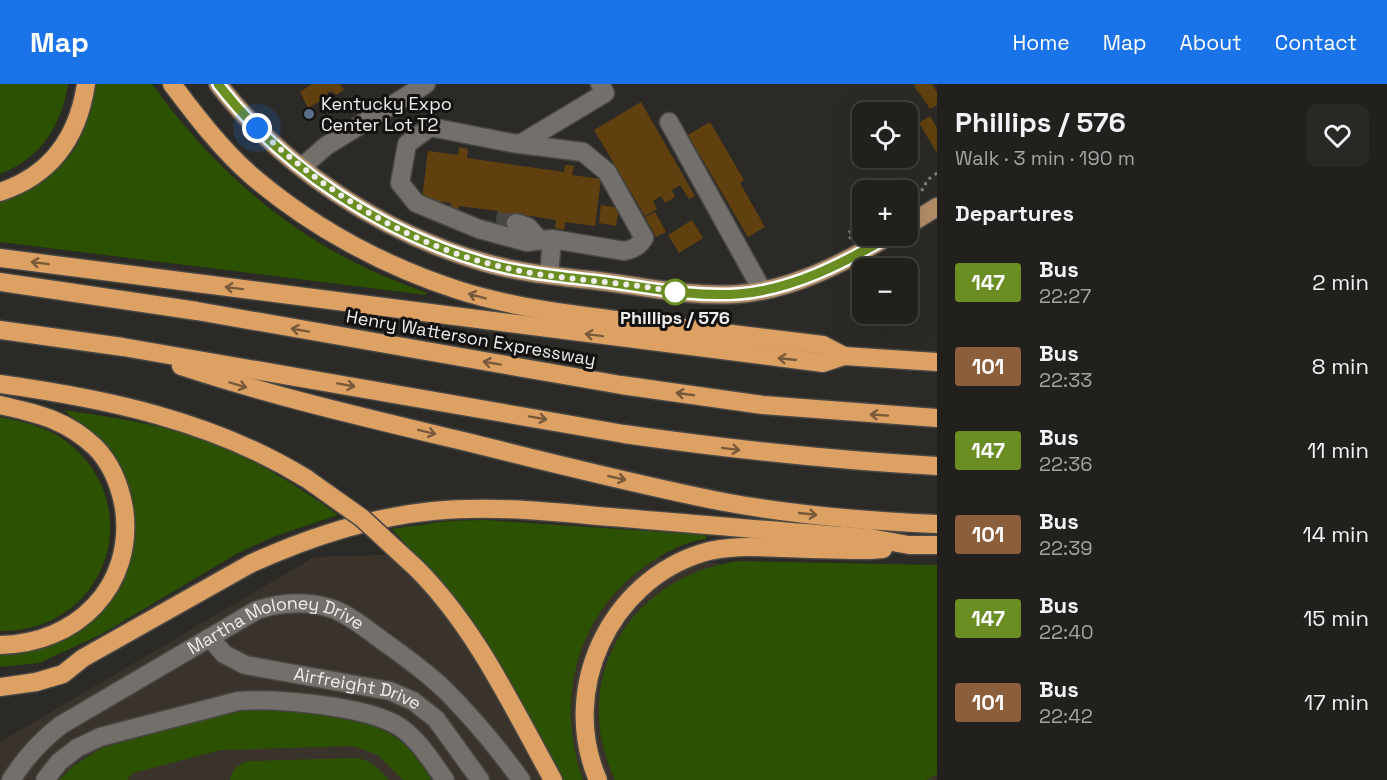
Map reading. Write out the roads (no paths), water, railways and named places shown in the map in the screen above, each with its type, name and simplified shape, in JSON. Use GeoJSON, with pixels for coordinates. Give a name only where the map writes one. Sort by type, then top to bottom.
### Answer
{"type":"FeatureCollection","features":[{"type":"Feature","properties":{"kind":"highway"},"geometry":{"type":"LineString","coordinates":[[0,192],[28,180],[61,151],[82,109],[86,84]]}},
{"type":"Feature","properties":{"kind":"highway"},"geometry":{"type":"LineString","coordinates":[[171,84],[217,141],[251,175],[279,198],[350,243],[387,263],[423,278],[494,300],[554,311],[823,345],[844,356]]}},
{"type":"Feature","properties":{"kind":"highway"},"geometry":{"type":"LineString","coordinates":[[0,258],[758,356],[823,363],[844,356],[937,362]]}},
{"type":"Feature","properties":{"kind":"highway","name":"Henry Watterson Expressway"},"geometry":{"type":"LineString","coordinates":[[0,282],[197,311],[621,385],[763,405],[937,418]]}},
{"type":"Feature","properties":{"kind":"highway"},"geometry":{"type":"LineString","coordinates":[[0,330],[123,347],[704,446],[843,460],[937,466]]}},
{"type":"Feature","properties":{"kind":"highway"},"geometry":{"type":"LineString","coordinates":[[123,347],[241,386],[696,496],[790,512],[937,524]]}},
{"type":"Feature","properties":{"kind":"highway"},"geometry":{"type":"LineString","coordinates":[[0,384],[60,392],[179,421],[242,444],[307,478],[362,518],[417,569],[465,628],[503,689],[553,780]]}},
{"type":"Feature","properties":{"kind":"highway"},"geometry":{"type":"LineString","coordinates":[[0,405],[54,418],[76,431],[96,448],[118,482],[122,493],[125,519],[125,535],[120,563],[111,583],[97,604],[86,615],[56,634],[29,643],[0,645]]}},
{"type":"Feature","properties":{"kind":"highway"},"geometry":{"type":"LineString","coordinates":[[0,687],[22,685],[63,674],[83,658],[275,552],[315,537],[380,520],[434,511],[518,510],[870,538],[909,545]]}},
{"type":"Feature","properties":{"kind":"highway"},"geometry":{"type":"LineString","coordinates":[[598,780],[585,738],[584,705],[588,676],[597,648],[612,620],[631,596],[653,577],[678,562],[704,552],[734,548],[870,550],[909,545],[937,545]]}},
{"type":"Feature","properties":{"kind":"highway"},"geometry":{"type":"LineString","coordinates":[[0,677],[39,673],[83,658]]}},
{"type":"Feature","properties":{"kind":"main road"},"geometry":{"type":"LineString","coordinates":[[218,84],[230,100],[280,150],[347,200],[411,236],[486,263],[527,272],[686,293],[738,294],[812,276],[872,246]]}},
{"type":"Feature","properties":{"kind":"main road"},"geometry":{"type":"LineString","coordinates":[[918,219],[937,207]]}},
{"type":"Feature","properties":{"kind":"street"},"geometry":{"type":"LineString","coordinates":[[302,167],[326,146],[426,84]]}},
{"type":"Feature","properties":{"kind":"street"},"geometry":{"type":"LineString","coordinates":[[520,144],[605,93],[600,84]]}},
{"type":"Feature","properties":{"kind":"street"},"geometry":{"type":"LineString","coordinates":[[669,122],[762,290]]}},
{"type":"Feature","properties":{"kind":"street"},"geometry":{"type":"LineString","coordinates":[[430,127],[520,144],[583,152],[607,172],[644,238],[640,244],[624,251],[546,240],[527,242],[472,226],[416,203],[400,183],[407,144],[430,127]]}},
{"type":"Feature","properties":{"kind":"street"},"geometry":{"type":"LineString","coordinates":[[472,226],[496,221]]}},
{"type":"Feature","properties":{"kind":"street"},"geometry":{"type":"LineString","coordinates":[[516,223],[528,227],[546,240],[549,275]]}},
{"type":"Feature","properties":{"kind":"street","name":"Martha Moloney Drive"},"geometry":{"type":"LineString","coordinates":[[11,780],[42,739],[61,725],[257,610],[276,604],[297,602],[334,610],[370,631],[443,688],[478,725],[521,780]]}},
{"type":"Feature","properties":{"kind":"street","name":"Airfreight Drive"},"geometry":{"type":"LineString","coordinates":[[210,638],[224,654],[245,665],[390,691],[412,701],[436,719],[480,780]]}},
{"type":"Feature","properties":{"kind":"street"},"geometry":{"type":"LineString","coordinates":[[45,780],[59,762],[77,748],[100,737],[238,701],[258,700],[355,710],[379,717],[401,728],[419,745],[445,780]]}},
{"type":"Feature","properties":{"kind":"tunnel"},"geometry":{"type":"LineString","coordinates":[[496,221],[516,223]]}},
{"type":"Feature","properties":{"kind":"place","name":"Kentucky Expo Center Lot T2"},"geometry":{"type":"Point","coordinates":[309,114]}},
{"type":"Feature","properties":{"kind":"place","name":"Phillips / 576"},"geometry":{"type":"Point","coordinates":[675,292]}}]}
